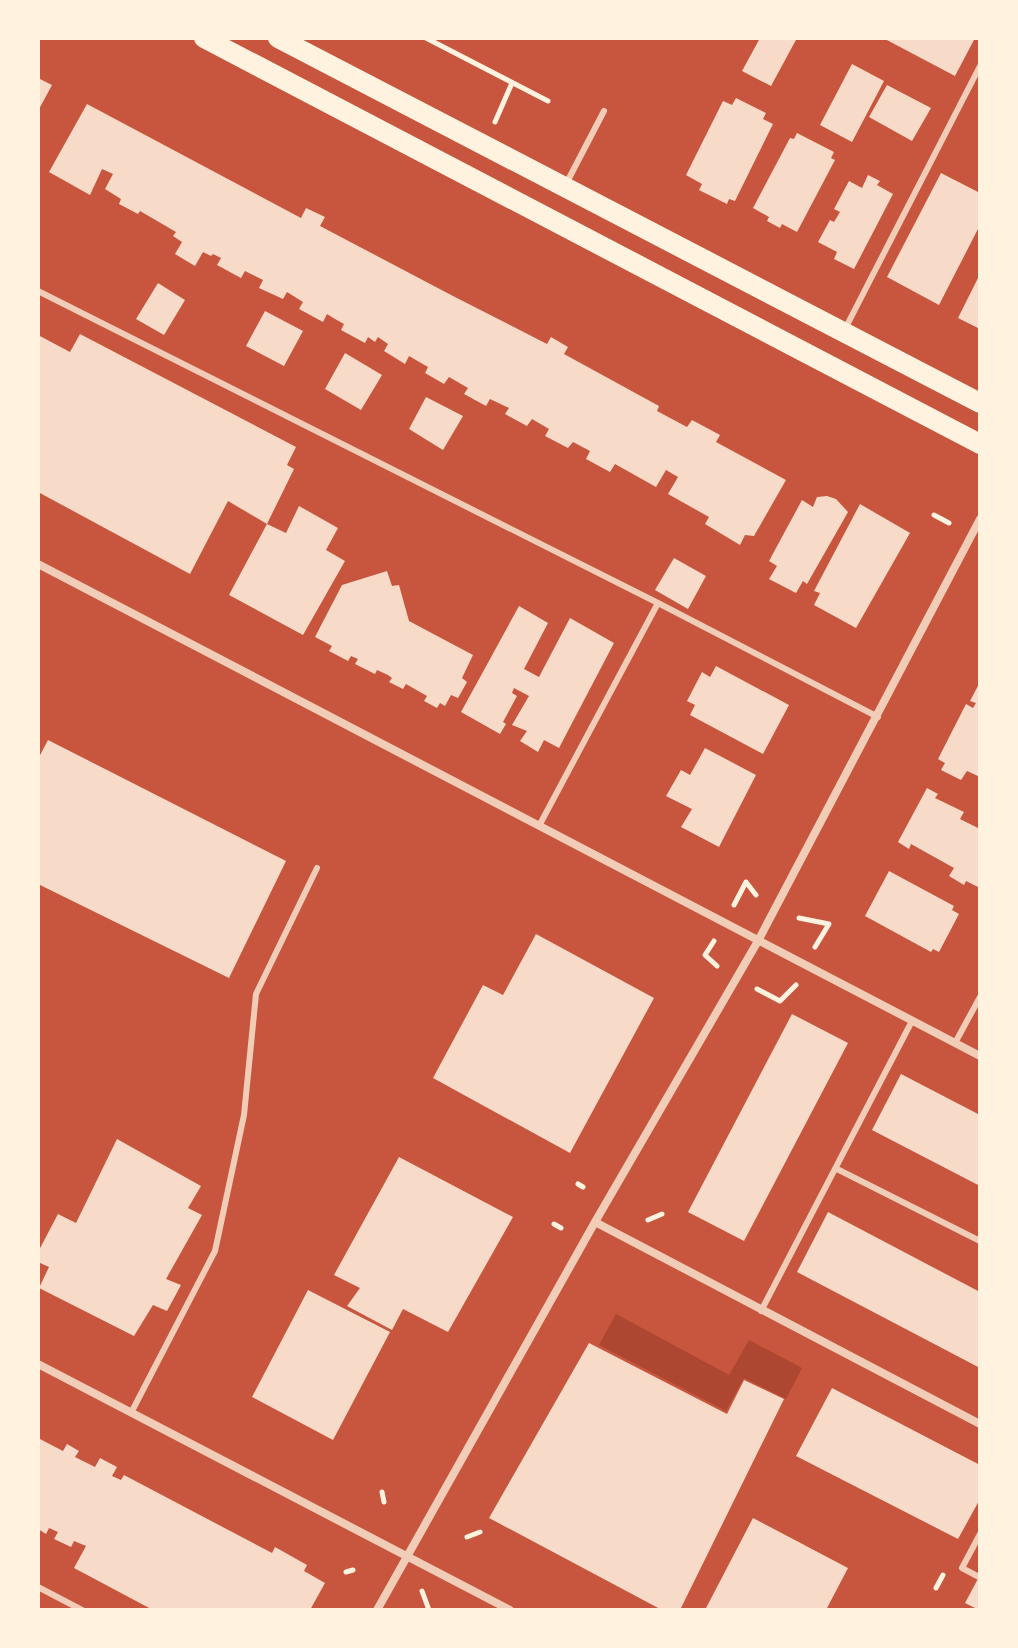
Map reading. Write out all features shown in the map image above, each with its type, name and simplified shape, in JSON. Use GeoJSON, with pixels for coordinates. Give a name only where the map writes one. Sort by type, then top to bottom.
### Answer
{"type":"FeatureCollection","features":[{"type":"Feature","properties":{"kind":"main road"},"geometry":{"type":"LineString","coordinates":[[204,38],[980,444]]}},
{"type":"Feature","properties":{"kind":"main road"},"geometry":{"type":"LineString","coordinates":[[278,38],[980,403]]}},
{"type":"Feature","properties":{"kind":"street"},"geometry":{"type":"LineString","coordinates":[[377,1610],[595,1222],[758,941],[980,519]]}},
{"type":"Feature","properties":{"kind":"street"},"geometry":{"type":"LineString","coordinates":[[38,564],[980,1056]]}},
{"type":"Feature","properties":{"kind":"street"},"geometry":{"type":"LineString","coordinates":[[595,1222],[980,1424]]}},
{"type":"Feature","properties":{"kind":"street"},"geometry":{"type":"LineString","coordinates":[[38,1364],[510,1610]]}},
{"type":"Feature","properties":{"kind":"lane"},"geometry":{"type":"LineString","coordinates":[[843,332],[980,66]]}},
{"type":"Feature","properties":{"kind":"lane"},"geometry":{"type":"LineString","coordinates":[[565,187],[604,111]]}},
{"type":"Feature","properties":{"kind":"lane"},"geometry":{"type":"LineString","coordinates":[[38,291],[878,717]]}},
{"type":"Feature","properties":{"kind":"lane"},"geometry":{"type":"LineString","coordinates":[[539,826],[658,603]]}},
{"type":"Feature","properties":{"kind":"lane"},"geometry":{"type":"LineString","coordinates":[[131,1413],[215,1251],[244,1115],[256,994],[317,868]]}},
{"type":"Feature","properties":{"kind":"lane"},"geometry":{"type":"LineString","coordinates":[[955,1043],[980,997]]}},
{"type":"Feature","properties":{"kind":"lane"},"geometry":{"type":"LineString","coordinates":[[761,1311],[912,1021]]}},
{"type":"Feature","properties":{"kind":"lane"},"geometry":{"type":"LineString","coordinates":[[837,1169],[980,1241]]}},
{"type":"Feature","properties":{"kind":"lane"},"geometry":{"type":"LineString","coordinates":[[979,1577],[962,1568],[980,1534]]}},
{"type":"Feature","properties":{"kind":"lane"},"geometry":{"type":"LineString","coordinates":[[38,1587],[82,1610]]}},
{"type":"Feature","properties":{"kind":"path"},"geometry":{"type":"LineString","coordinates":[[426,38],[548,101]]}},
{"type":"Feature","properties":{"kind":"path"},"geometry":{"type":"LineString","coordinates":[[494,126],[512,83]]}},
{"type":"Feature","properties":{"kind":"path"},"geometry":{"type":"LineString","coordinates":[[934,515],[949,523]]}},
{"type":"Feature","properties":{"kind":"path"},"geometry":{"type":"LineString","coordinates":[[732,909],[746,882],[760,900]]}},
{"type":"Feature","properties":{"kind":"path"},"geometry":{"type":"LineString","coordinates":[[799,918],[829,924],[814,948]]}},
{"type":"Feature","properties":{"kind":"path"},"geometry":{"type":"LineString","coordinates":[[715,940],[705,955],[721,970]]}},
{"type":"Feature","properties":{"kind":"path"},"geometry":{"type":"LineString","coordinates":[[757,989],[780,1001],[797,985]]}},
{"type":"Feature","properties":{"kind":"path"},"geometry":{"type":"LineString","coordinates":[[648,1220],[662,1214]]}},
{"type":"Feature","properties":{"kind":"path"},"geometry":{"type":"LineString","coordinates":[[554,1224],[561,1228]]}},
{"type":"Feature","properties":{"kind":"path"},"geometry":{"type":"LineString","coordinates":[[382,1492],[384,1502]]}},
{"type":"Feature","properties":{"kind":"path"},"geometry":{"type":"LineString","coordinates":[[467,1537],[480,1532]]}},
{"type":"Feature","properties":{"kind":"path"},"geometry":{"type":"LineString","coordinates":[[422,1591],[429,1610]]}},
{"type":"Feature","properties":{"kind":"shaded area"},"geometry":{"type":"Polygon","coordinates":[[[616,1314],[729,1375],[749,1340],[802,1368],[786,1399],[744,1378],[726,1411],[599,1345],[616,1314]]]}},
{"type":"Feature","properties":{"kind":"building"},"geometry":{"type":"Polygon","coordinates":[[[760,38],[797,38],[771,86],[742,71],[760,38]]]}},
{"type":"Feature","properties":{"kind":"building"},"geometry":{"type":"Polygon","coordinates":[[[883,38],[975,38],[955,76],[883,38]]]}},
{"type":"Feature","properties":{"kind":"building"},"geometry":{"type":"Polygon","coordinates":[[[852,64],[884,81],[852,142],[820,125],[852,64]]]}},
{"type":"Feature","properties":{"kind":"building"},"geometry":{"type":"Polygon","coordinates":[[[38,78],[52,85],[38,111],[38,78]]]}},
{"type":"Feature","properties":{"kind":"building"},"geometry":{"type":"Polygon","coordinates":[[[887,85],[931,108],[912,141],[869,117],[887,85]]]}},
{"type":"Feature","properties":{"kind":"building"},"geometry":{"type":"Polygon","coordinates":[[[736,98],[766,113],[763,119],[773,124],[735,201],[729,199],[727,204],[699,190],[702,184],[686,175],[723,101],[732,105],[736,98]]]}},
{"type":"Feature","properties":{"kind":"building"},"geometry":{"type":"Polygon","coordinates":[[[87,104],[301,218],[306,208],[325,217],[320,226],[547,344],[551,337],[568,347],[564,354],[659,406],[657,411],[687,427],[692,420],[720,435],[716,442],[786,480],[754,536],[745,535],[740,545],[705,524],[709,517],[668,494],[678,477],[666,470],[656,487],[615,464],[610,472],[586,459],[590,451],[573,442],[568,448],[545,436],[549,429],[532,419],[527,426],[505,414],[509,408],[490,399],[486,406],[464,394],[468,388],[449,377],[444,384],[425,373],[428,367],[409,356],[405,364],[384,351],[388,344],[378,337],[375,342],[368,337],[365,343],[341,330],[344,324],[327,314],[323,322],[299,309],[303,302],[287,292],[283,299],[259,288],[263,280],[245,271],[241,278],[217,265],[221,258],[203,252],[195,266],[175,254],[182,242],[173,236],[176,232],[140,211],[138,214],[119,204],[121,199],[105,189],[113,174],[102,169],[90,195],[49,172],[87,104]]]}},
{"type":"Feature","properties":{"kind":"building"},"geometry":{"type":"Polygon","coordinates":[[[797,133],[834,152],[831,158],[835,160],[797,232],[767,221],[769,217],[753,208],[790,138],[794,139],[797,133]]]}},
{"type":"Feature","properties":{"kind":"building"},"geometry":{"type":"Polygon","coordinates":[[[941,173],[980,193],[980,225],[939,305],[887,277],[941,173]]]}},
{"type":"Feature","properties":{"kind":"building"},"geometry":{"type":"Polygon","coordinates":[[[868,175],[880,181],[877,185],[893,194],[854,269],[834,259],[837,252],[818,242],[830,220],[834,222],[840,212],[834,209],[849,181],[862,188],[868,175]]]}},
{"type":"Feature","properties":{"kind":"building"},"geometry":{"type":"Polygon","coordinates":[[[980,274],[980,329],[958,318],[980,274]]]}},
{"type":"Feature","properties":{"kind":"building"},"geometry":{"type":"Polygon","coordinates":[[[158,283],[185,300],[164,335],[136,319],[158,283]]]}},
{"type":"Feature","properties":{"kind":"building"},"geometry":{"type":"Polygon","coordinates":[[[265,311],[303,331],[284,366],[246,346],[265,311]]]}},
{"type":"Feature","properties":{"kind":"building"},"geometry":{"type":"Polygon","coordinates":[[[80,334],[296,447],[287,465],[294,469],[267,524],[228,501],[190,574],[38,492],[38,335],[70,352],[80,334]]]}},
{"type":"Feature","properties":{"kind":"building"},"geometry":{"type":"Polygon","coordinates":[[[345,353],[382,375],[361,410],[325,389],[345,353]]]}},
{"type":"Feature","properties":{"kind":"building"},"geometry":{"type":"Polygon","coordinates":[[[426,397],[463,416],[443,450],[409,429],[426,397]]]}},
{"type":"Feature","properties":{"kind":"building"},"geometry":{"type":"Polygon","coordinates":[[[817,497],[836,499],[848,512],[807,584],[803,581],[796,593],[769,579],[777,566],[769,561],[802,500],[813,507],[817,497]]]}},
{"type":"Feature","properties":{"kind":"building"},"geometry":{"type":"Polygon","coordinates":[[[860,504],[910,533],[856,628],[814,605],[820,593],[814,591],[860,504]]]}},
{"type":"Feature","properties":{"kind":"building"},"geometry":{"type":"Polygon","coordinates":[[[299,506],[338,528],[326,550],[345,561],[303,635],[229,595],[267,524],[286,533],[299,506]]]}},
{"type":"Feature","properties":{"kind":"building"},"geometry":{"type":"Polygon","coordinates":[[[674,558],[706,576],[688,609],[655,590],[674,558]]]}},
{"type":"Feature","properties":{"kind":"building"},"geometry":{"type":"Polygon","coordinates":[[[387,571],[392,586],[399,585],[409,621],[473,655],[462,678],[467,682],[458,698],[451,695],[445,706],[440,703],[437,708],[424,701],[427,696],[406,684],[403,689],[389,682],[392,678],[388,675],[377,670],[375,674],[355,664],[358,659],[351,656],[348,661],[329,651],[332,646],[315,637],[342,585],[387,571]]]}},
{"type":"Feature","properties":{"kind":"building"},"geometry":{"type":"Polygon","coordinates":[[[519,606],[548,623],[524,669],[539,677],[570,618],[614,643],[559,748],[544,740],[538,752],[520,741],[527,731],[512,725],[529,696],[514,688],[512,693],[517,696],[500,734],[461,712],[519,606]]]}},
{"type":"Feature","properties":{"kind":"building"},"geometry":{"type":"Polygon","coordinates":[[[716,666],[789,705],[763,754],[690,715],[695,705],[687,701],[702,672],[710,677],[716,666]]]}},
{"type":"Feature","properties":{"kind":"building"},"geometry":{"type":"Polygon","coordinates":[[[980,682],[980,777],[967,771],[961,780],[941,770],[945,763],[938,759],[966,704],[973,708],[976,703],[970,701],[980,682]]]}},
{"type":"Feature","properties":{"kind":"building"},"geometry":{"type":"Polygon","coordinates":[[[48,740],[286,861],[229,978],[38,884],[38,759],[48,740]]]}},
{"type":"Feature","properties":{"kind":"building"},"geometry":{"type":"Polygon","coordinates":[[[705,748],[756,775],[719,847],[681,827],[692,809],[666,796],[681,770],[690,775],[705,748]]]}},
{"type":"Feature","properties":{"kind":"building"},"geometry":{"type":"Polygon","coordinates":[[[927,788],[938,794],[935,798],[964,812],[960,819],[980,829],[980,888],[966,881],[964,885],[949,876],[954,868],[911,844],[909,849],[898,842],[927,788]]]}},
{"type":"Feature","properties":{"kind":"building"},"geometry":{"type":"Polygon","coordinates":[[[889,871],[954,906],[952,910],[959,914],[939,952],[933,949],[931,952],[865,916],[889,871]]]}},
{"type":"Feature","properties":{"kind":"building"},"geometry":{"type":"Polygon","coordinates":[[[536,934],[654,998],[570,1153],[433,1078],[483,985],[503,995],[536,934]]]}},
{"type":"Feature","properties":{"kind":"building"},"geometry":{"type":"Polygon","coordinates":[[[792,1014],[848,1043],[744,1241],[688,1212],[792,1014]]]}},
{"type":"Feature","properties":{"kind":"building"},"geometry":{"type":"Polygon","coordinates":[[[901,1074],[980,1115],[980,1186],[872,1130],[901,1074]]]}},
{"type":"Feature","properties":{"kind":"building"},"geometry":{"type":"Polygon","coordinates":[[[117,1139],[201,1186],[188,1208],[202,1215],[166,1279],[181,1285],[167,1311],[153,1305],[134,1336],[39,1288],[49,1267],[38,1262],[38,1252],[58,1214],[76,1223],[117,1139]]]}},
{"type":"Feature","properties":{"kind":"building"},"geometry":{"type":"Polygon","coordinates":[[[399,1157],[513,1217],[448,1332],[403,1309],[392,1330],[347,1306],[360,1288],[334,1275],[399,1157]]]}},
{"type":"Feature","properties":{"kind":"building"},"geometry":{"type":"Polygon","coordinates":[[[828,1212],[980,1292],[980,1368],[797,1272],[828,1212]]]}},
{"type":"Feature","properties":{"kind":"building"},"geometry":{"type":"Polygon","coordinates":[[[308,1290],[390,1332],[333,1440],[252,1397],[308,1290]]]}},
{"type":"Feature","properties":{"kind":"building"},"geometry":{"type":"Polygon","coordinates":[[[589,1343],[727,1414],[744,1380],[784,1399],[680,1610],[662,1610],[489,1518],[589,1343]]]}},
{"type":"Feature","properties":{"kind":"building"},"geometry":{"type":"Polygon","coordinates":[[[832,1388],[980,1465],[980,1499],[958,1539],[796,1456],[832,1388]]]}},
{"type":"Feature","properties":{"kind":"building"},"geometry":{"type":"Polygon","coordinates":[[[38,1438],[63,1451],[67,1444],[79,1451],[75,1457],[95,1467],[100,1458],[117,1467],[112,1476],[121,1480],[124,1475],[272,1553],[275,1547],[307,1565],[304,1571],[325,1583],[310,1610],[153,1610],[74,1568],[86,1546],[74,1541],[71,1547],[54,1539],[58,1532],[49,1528],[46,1534],[38,1529],[38,1438]]]}},
{"type":"Feature","properties":{"kind":"building"},"geometry":{"type":"Polygon","coordinates":[[[753,1518],[848,1568],[826,1610],[705,1610],[753,1518]]]}},
{"type":"Feature","properties":{"kind":"building"},"geometry":{"type":"Polygon","coordinates":[[[980,1575],[980,1610],[979,1610],[965,1603],[980,1575]]]}}]}
